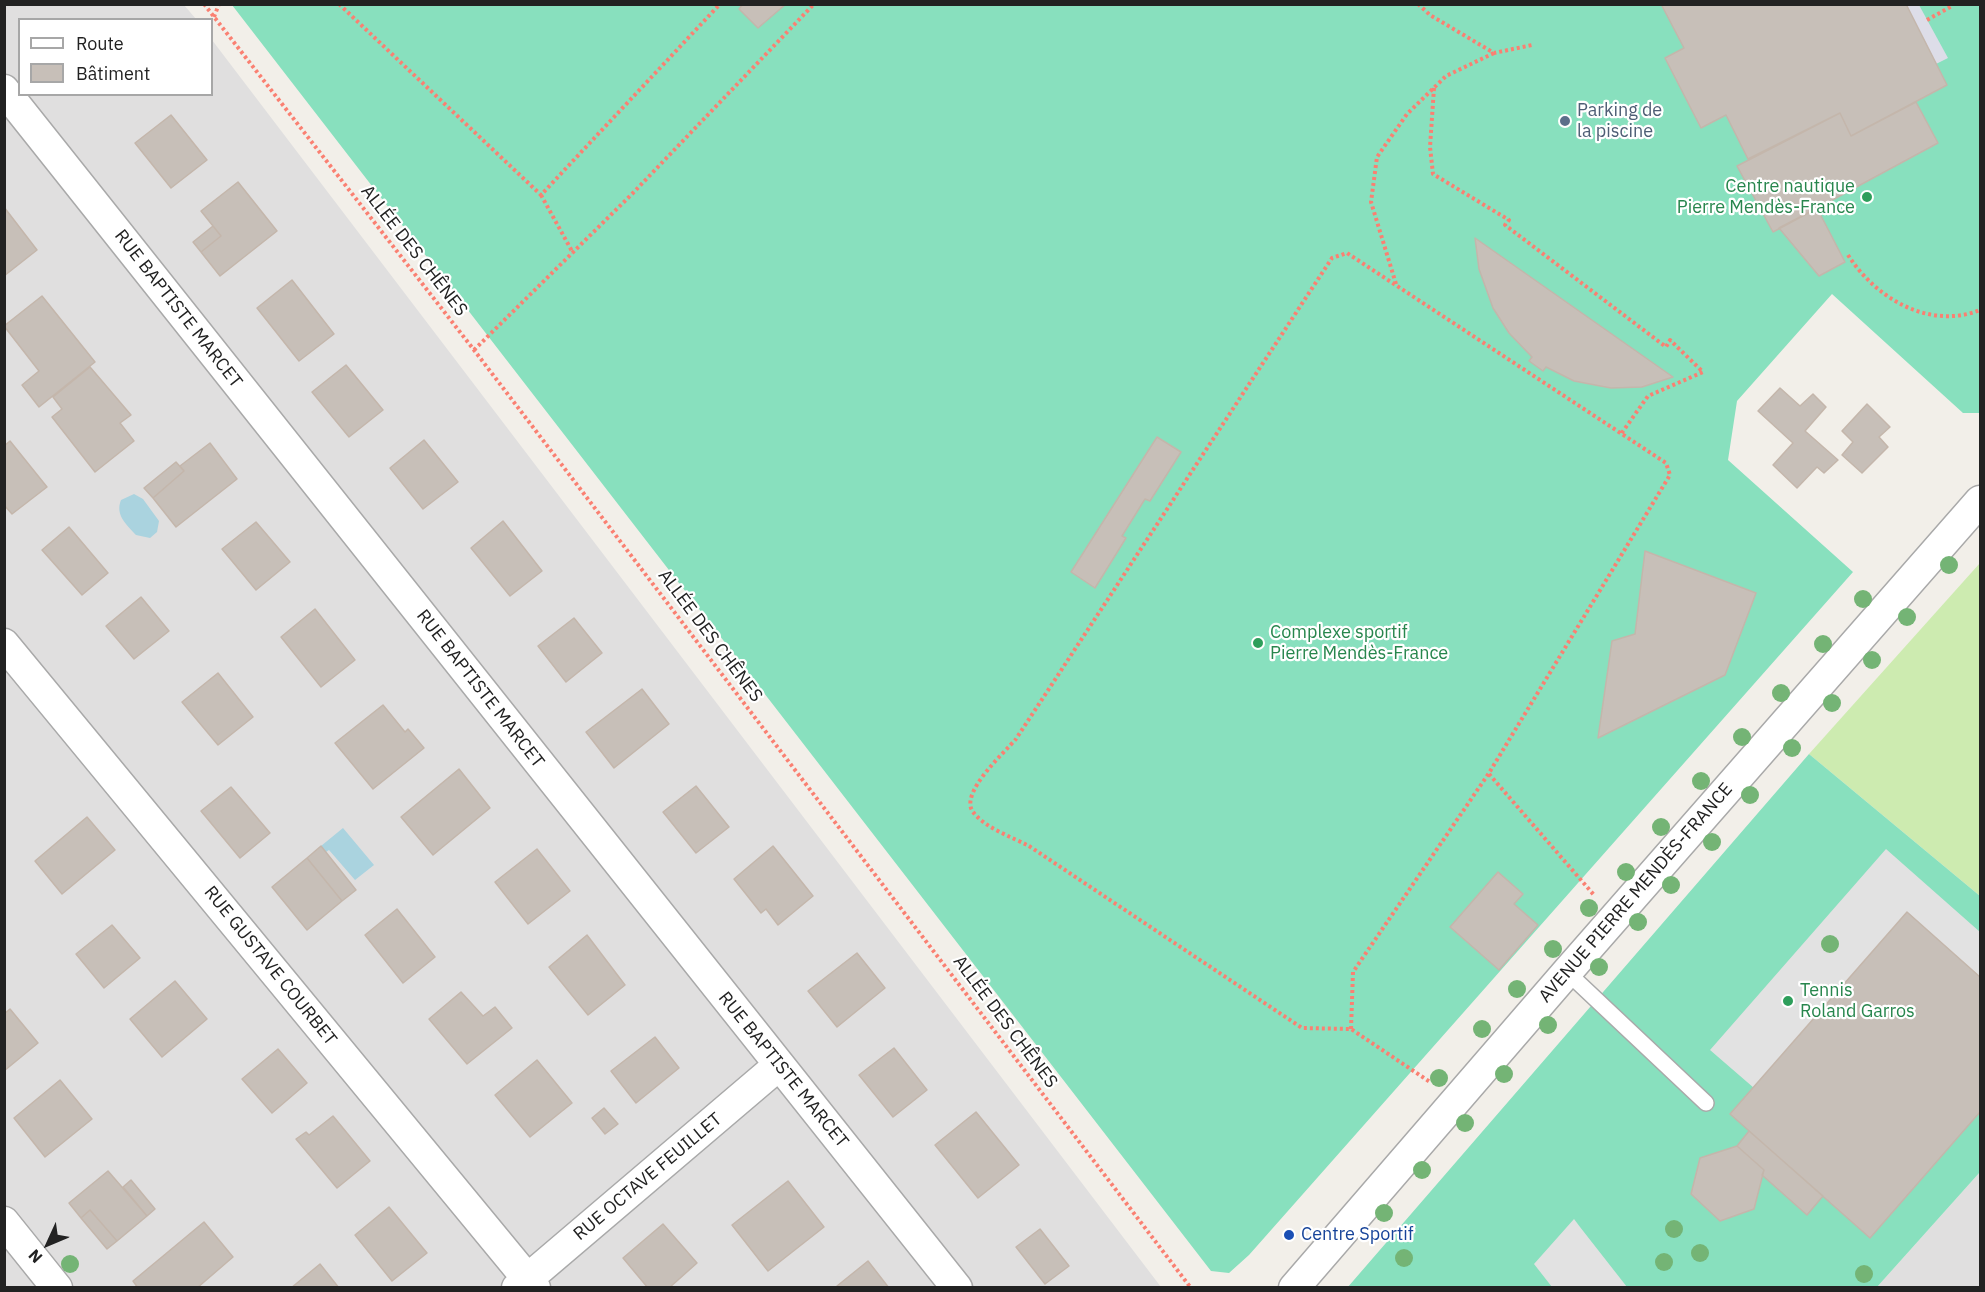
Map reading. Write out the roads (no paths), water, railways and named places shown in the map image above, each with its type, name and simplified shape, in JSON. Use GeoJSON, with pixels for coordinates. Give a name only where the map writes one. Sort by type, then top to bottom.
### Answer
{"type":"FeatureCollection","features":[{"type":"Feature","properties":{"kind":"street","name":"RUE BAPTISTE MARCET"},"geometry":{"type":"LineString","coordinates":[[4,90],[957,1287]]}},
{"type":"Feature","properties":{"kind":"street","name":"AVENUE PIERRE MENDÈS-FRANCE"},"geometry":{"type":"LineString","coordinates":[[1294,1287],[1980,501]]}},
{"type":"Feature","properties":{"kind":"street","name":"RUE GUSTAVE COURBET"},"geometry":{"type":"LineString","coordinates":[[4,644],[527,1285]]}},
{"type":"Feature","properties":{"kind":"street","name":"RUE OCTAVE FEUILLET"},"geometry":{"type":"LineString","coordinates":[[527,1285],[779,1065]]}},
{"type":"Feature","properties":{"kind":"street"},"geometry":{"type":"LineString","coordinates":[[4,1222],[57,1287]]}},
{"type":"Feature","properties":{"kind":"lane"},"geometry":{"type":"LineString","coordinates":[[1567,972],[1706,1103]]}},
{"type":"Feature","properties":{"kind":"water"},"geometry":{"type":"Polygon","coordinates":[[[134,494],[143,499],[159,521],[157,532],[150,538],[136,535],[120,515],[121,500],[134,494]]]}},
{"type":"Feature","properties":{"kind":"water"},"geometry":{"type":"Polygon","coordinates":[[[343,828],[374,865],[355,880],[329,850],[326,852],[321,846],[343,828]]]}},
{"type":"Feature","properties":{"kind":"place","name":"Parking de la piscine"},"geometry":{"type":"Point","coordinates":[1565,121]}},
{"type":"Feature","properties":{"kind":"place","name":"Centre nautique Pierre Mendès-France"},"geometry":{"type":"Point","coordinates":[1867,197]}},
{"type":"Feature","properties":{"kind":"place","name":"Complexe sportif Pierre Mendès-France"},"geometry":{"type":"Point","coordinates":[1258,643]}},
{"type":"Feature","properties":{"kind":"place","name":"Tennis Roland Garros"},"geometry":{"type":"Point","coordinates":[1788,1001]}},
{"type":"Feature","properties":{"kind":"place","name":"Centre Sportif"},"geometry":{"type":"Point","coordinates":[1289,1235]}}]}
